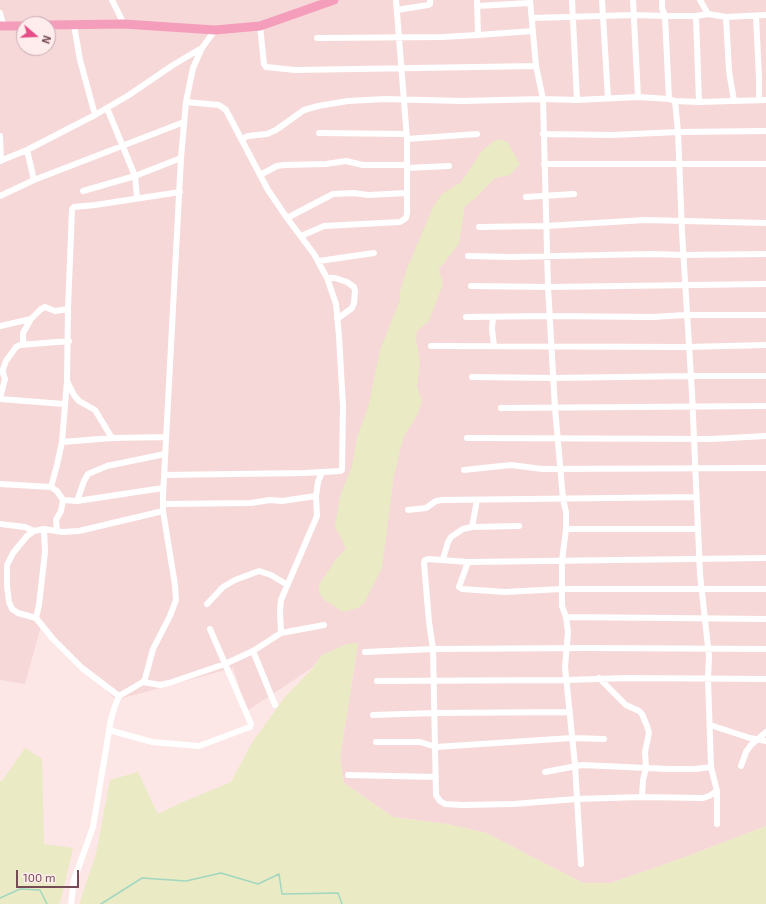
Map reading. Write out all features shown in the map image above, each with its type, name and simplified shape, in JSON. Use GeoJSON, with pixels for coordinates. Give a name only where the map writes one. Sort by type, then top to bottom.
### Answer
{"type":"FeatureCollection","features":[{"type":"Feature","properties":{"kind":"highway"},"geometry":{"type":"LineString","coordinates":[[56,25],[124,24],[215,30],[260,26],[321,2],[334,0]]}},
{"type":"Feature","properties":{"kind":"highway"},"geometry":{"type":"LineString","coordinates":[[2,26],[16,26]]}},
{"type":"Feature","properties":{"kind":"street"},"geometry":{"type":"LineString","coordinates":[[112,0],[124,24]]}},
{"type":"Feature","properties":{"kind":"street"},"geometry":{"type":"LineString","coordinates":[[301,236],[316,228],[324,226],[400,222],[406,218],[406,136],[396,0]]}},
{"type":"Feature","properties":{"kind":"street"},"geometry":{"type":"LineString","coordinates":[[397,10],[428,5],[430,4],[430,0]]}},
{"type":"Feature","properties":{"kind":"street"},"geometry":{"type":"LineString","coordinates":[[572,0],[576,100]]}},
{"type":"Feature","properties":{"kind":"street"},"geometry":{"type":"LineString","coordinates":[[602,0],[608,98]]}},
{"type":"Feature","properties":{"kind":"street"},"geometry":{"type":"LineString","coordinates":[[633,0],[638,97]]}},
{"type":"Feature","properties":{"kind":"street"},"geometry":{"type":"LineString","coordinates":[[662,0],[662,8],[665,16],[672,100],[678,132],[699,559],[708,649],[711,767],[716,791],[717,824]]}},
{"type":"Feature","properties":{"kind":"street"},"geometry":{"type":"LineString","coordinates":[[700,0],[708,14]]}},
{"type":"Feature","properties":{"kind":"street"},"geometry":{"type":"LineString","coordinates":[[478,35],[477,3],[530,2],[536,66],[543,99],[548,287],[553,378],[563,499],[566,512],[566,529],[562,560],[562,606],[566,617],[568,632],[565,667],[575,765],[581,864]]}},
{"type":"Feature","properties":{"kind":"street"},"geometry":{"type":"LineString","coordinates":[[0,13],[2,26]]}},
{"type":"Feature","properties":{"kind":"street"},"geometry":{"type":"LineString","coordinates":[[532,18],[634,15],[696,16],[708,14],[726,17],[766,15]]}},
{"type":"Feature","properties":{"kind":"street"},"geometry":{"type":"LineString","coordinates":[[696,16],[699,102]]}},
{"type":"Feature","properties":{"kind":"street"},"geometry":{"type":"LineString","coordinates":[[756,16],[759,100]]}},
{"type":"Feature","properties":{"kind":"street"},"geometry":{"type":"LineString","coordinates":[[726,17],[729,71],[734,101]]}},
{"type":"Feature","properties":{"kind":"street"},"geometry":{"type":"LineString","coordinates":[[74,25],[80,60],[95,115]]}},
{"type":"Feature","properties":{"kind":"street"},"geometry":{"type":"LineString","coordinates":[[260,26],[264,64],[266,66],[295,70],[330,68],[536,66]]}},
{"type":"Feature","properties":{"kind":"street"},"geometry":{"type":"LineString","coordinates":[[70,904],[74,880],[93,826],[113,711],[119,696],[143,682],[147,674],[153,649],[176,600],[163,507],[163,488],[181,158],[186,102],[192,68],[202,48],[215,30]]}},
{"type":"Feature","properties":{"kind":"street"},"geometry":{"type":"LineString","coordinates":[[318,38],[458,37],[533,31]]}},
{"type":"Feature","properties":{"kind":"street"},"geometry":{"type":"LineString","coordinates":[[0,136],[0,161],[27,150],[95,115],[202,48]]}},
{"type":"Feature","properties":{"kind":"street"},"geometry":{"type":"LineString","coordinates":[[241,139],[248,136],[267,134],[276,130],[300,112],[318,106],[348,101],[385,99],[493,101],[543,99],[576,100],[638,97],[699,102],[766,100]]}},
{"type":"Feature","properties":{"kind":"street"},"geometry":{"type":"LineString","coordinates":[[164,475],[322,472],[342,470],[342,375],[336,319],[336,304],[327,278],[319,261],[268,190],[226,110],[219,105],[186,102]]}},
{"type":"Feature","properties":{"kind":"street"},"geometry":{"type":"LineString","coordinates":[[107,108],[134,176],[137,198]]}},
{"type":"Feature","properties":{"kind":"street"},"geometry":{"type":"LineString","coordinates":[[0,196],[34,180],[184,122]]}},
{"type":"Feature","properties":{"kind":"street"},"geometry":{"type":"LineString","coordinates":[[543,134],[612,135],[678,132],[766,132]]}},
{"type":"Feature","properties":{"kind":"street"},"geometry":{"type":"LineString","coordinates":[[320,133],[406,136],[477,134]]}},
{"type":"Feature","properties":{"kind":"street"},"geometry":{"type":"LineString","coordinates":[[27,150],[34,180]]}},
{"type":"Feature","properties":{"kind":"street"},"geometry":{"type":"LineString","coordinates":[[83,191],[134,176],[181,158]]}},
{"type":"Feature","properties":{"kind":"street"},"geometry":{"type":"LineString","coordinates":[[260,175],[277,166],[326,164],[346,161],[363,165],[449,166]]}},
{"type":"Feature","properties":{"kind":"street"},"geometry":{"type":"LineString","coordinates":[[544,164],[766,164]]}},
{"type":"Feature","properties":{"kind":"street"},"geometry":{"type":"LineString","coordinates":[[51,487],[62,442],[67,381],[68,309],[73,207],[180,192]]}},
{"type":"Feature","properties":{"kind":"street"},"geometry":{"type":"LineString","coordinates":[[287,218],[333,194],[350,193],[368,195],[407,193]]}},
{"type":"Feature","properties":{"kind":"street"},"geometry":{"type":"LineString","coordinates":[[526,197],[574,194]]}},
{"type":"Feature","properties":{"kind":"street"},"geometry":{"type":"LineString","coordinates":[[479,227],[546,226],[645,220],[766,222]]}},
{"type":"Feature","properties":{"kind":"street"},"geometry":{"type":"LineString","coordinates":[[319,261],[374,253]]}},
{"type":"Feature","properties":{"kind":"street"},"geometry":{"type":"LineString","coordinates":[[468,256],[766,254]]}},
{"type":"Feature","properties":{"kind":"street"},"geometry":{"type":"LineString","coordinates":[[327,278],[335,278],[347,282],[354,287],[355,291],[352,308],[336,319]]}},
{"type":"Feature","properties":{"kind":"street"},"geometry":{"type":"LineString","coordinates":[[471,286],[548,287],[766,284]]}},
{"type":"Feature","properties":{"kind":"street"},"geometry":{"type":"LineString","coordinates":[[25,344],[23,333],[31,319],[41,309],[45,307],[55,311],[68,309]]}},
{"type":"Feature","properties":{"kind":"street"},"geometry":{"type":"LineString","coordinates":[[466,317],[653,317],[686,315],[766,315]]}},
{"type":"Feature","properties":{"kind":"street"},"geometry":{"type":"LineString","coordinates":[[493,317],[492,329],[494,346]]}},
{"type":"Feature","properties":{"kind":"street"},"geometry":{"type":"LineString","coordinates":[[0,326],[31,319]]}},
{"type":"Feature","properties":{"kind":"street"},"geometry":{"type":"LineString","coordinates":[[64,404],[0,399],[5,379],[2,373],[3,369],[6,361],[16,347],[25,344],[68,341]]}},
{"type":"Feature","properties":{"kind":"street"},"geometry":{"type":"LineString","coordinates":[[430,346],[688,347],[766,345]]}},
{"type":"Feature","properties":{"kind":"street"},"geometry":{"type":"LineString","coordinates":[[472,377],[553,378],[766,376]]}},
{"type":"Feature","properties":{"kind":"street"},"geometry":{"type":"LineString","coordinates":[[67,381],[74,395],[79,401],[95,410],[112,438]]}},
{"type":"Feature","properties":{"kind":"street"},"geometry":{"type":"LineString","coordinates":[[501,408],[766,406]]}},
{"type":"Feature","properties":{"kind":"street"},"geometry":{"type":"LineString","coordinates":[[62,442],[166,436]]}},
{"type":"Feature","properties":{"kind":"street"},"geometry":{"type":"LineString","coordinates":[[467,438],[716,439],[766,436]]}},
{"type":"Feature","properties":{"kind":"street"},"geometry":{"type":"LineString","coordinates":[[61,511],[75,501],[88,474],[108,466],[165,454]]}},
{"type":"Feature","properties":{"kind":"street"},"geometry":{"type":"LineString","coordinates":[[464,470],[511,465],[542,469],[766,468]]}},
{"type":"Feature","properties":{"kind":"street"},"geometry":{"type":"LineString","coordinates":[[281,633],[280,600],[317,516],[316,496],[318,482],[322,472]]}},
{"type":"Feature","properties":{"kind":"street"},"geometry":{"type":"LineString","coordinates":[[0,484],[51,487],[57,491],[63,500],[61,511],[56,520],[55,531],[44,539]]}},
{"type":"Feature","properties":{"kind":"street"},"geometry":{"type":"LineString","coordinates":[[63,500],[75,501],[163,488]]}},
{"type":"Feature","properties":{"kind":"street"},"geometry":{"type":"LineString","coordinates":[[0,524],[25,527],[34,531],[79,531],[163,507],[251,503],[270,500],[282,501],[316,496]]}},
{"type":"Feature","properties":{"kind":"street"},"geometry":{"type":"LineString","coordinates":[[408,510],[426,508],[436,501],[696,497]]}},
{"type":"Feature","properties":{"kind":"street"},"geometry":{"type":"LineString","coordinates":[[472,527],[477,500]]}},
{"type":"Feature","properties":{"kind":"street"},"geometry":{"type":"LineString","coordinates":[[443,559],[451,537],[463,529],[472,527],[519,526]]}},
{"type":"Feature","properties":{"kind":"street"},"geometry":{"type":"LineString","coordinates":[[25,527],[27,536]]}},
{"type":"Feature","properties":{"kind":"street"},"geometry":{"type":"LineString","coordinates":[[566,529],[698,529]]}},
{"type":"Feature","properties":{"kind":"street"},"geometry":{"type":"LineString","coordinates":[[36,618],[39,605],[44,552],[44,530]]}},
{"type":"Feature","properties":{"kind":"street"},"geometry":{"type":"LineString","coordinates":[[34,531],[27,536],[3,564],[9,602],[12,609],[18,613],[36,618],[53,639],[82,668],[119,696]]}},
{"type":"Feature","properties":{"kind":"street"},"geometry":{"type":"LineString","coordinates":[[716,791],[703,798],[642,797],[576,799],[514,804],[463,805],[445,804],[440,801],[436,795],[433,649],[424,563],[425,560],[428,559],[468,562],[766,558]]}},
{"type":"Feature","properties":{"kind":"street"},"geometry":{"type":"LineString","coordinates":[[468,562],[459,587],[462,589],[505,592],[562,589],[766,589]]}},
{"type":"Feature","properties":{"kind":"street"},"geometry":{"type":"LineString","coordinates":[[207,604],[223,587],[235,580],[259,571],[271,575],[286,584]]}},
{"type":"Feature","properties":{"kind":"street"},"geometry":{"type":"LineString","coordinates":[[566,617],[766,619]]}},
{"type":"Feature","properties":{"kind":"street"},"geometry":{"type":"LineString","coordinates":[[143,682],[153,685],[160,685],[225,664],[253,651],[281,633],[324,625]]}},
{"type":"Feature","properties":{"kind":"street"},"geometry":{"type":"LineString","coordinates":[[109,730],[152,742],[199,746],[250,727],[251,724],[210,629]]}},
{"type":"Feature","properties":{"kind":"street"},"geometry":{"type":"LineString","coordinates":[[365,652],[433,649],[766,649]]}},
{"type":"Feature","properties":{"kind":"street"},"geometry":{"type":"LineString","coordinates":[[253,651],[275,705]]}},
{"type":"Feature","properties":{"kind":"street"},"geometry":{"type":"LineString","coordinates":[[377,681],[567,680],[598,678],[766,679]]}},
{"type":"Feature","properties":{"kind":"street"},"geometry":{"type":"LineString","coordinates":[[598,678],[626,705],[642,714],[649,733],[645,752],[646,768],[643,780],[642,797]]}},
{"type":"Feature","properties":{"kind":"street"},"geometry":{"type":"LineString","coordinates":[[373,715],[570,712]]}},
{"type":"Feature","properties":{"kind":"street"},"geometry":{"type":"LineString","coordinates":[[710,725],[750,738],[766,741]]}},
{"type":"Feature","properties":{"kind":"street"},"geometry":{"type":"LineString","coordinates":[[741,766],[746,752],[751,745],[766,732]]}},
{"type":"Feature","properties":{"kind":"street"},"geometry":{"type":"LineString","coordinates":[[376,742],[420,742],[436,747],[572,738],[604,739]]}},
{"type":"Feature","properties":{"kind":"street"},"geometry":{"type":"LineString","coordinates":[[545,772],[568,768],[575,765],[695,769],[711,767]]}},
{"type":"Feature","properties":{"kind":"street"},"geometry":{"type":"LineString","coordinates":[[348,774],[436,777]]}},
{"type":"Feature","properties":{"kind":"shaded area"},"geometry":{"type":"Polygon","coordinates":[[[0,0],[766,0],[766,826],[688,856],[611,883],[583,883],[486,833],[447,824],[393,817],[344,783],[340,758],[358,643],[322,655],[312,668],[247,711],[233,668],[116,700],[41,626],[25,684],[0,680],[0,0]]]}},
{"type":"Feature","properties":{"kind":"green space"},"geometry":{"type":"Polygon","coordinates":[[[502,139],[508,143],[520,164],[510,175],[495,178],[477,197],[465,206],[459,244],[439,269],[443,284],[429,321],[417,331],[416,339],[420,362],[417,386],[422,401],[417,416],[404,436],[394,475],[382,568],[364,603],[358,608],[343,612],[323,599],[319,592],[319,585],[336,559],[346,548],[335,527],[340,496],[352,466],[357,437],[368,408],[380,350],[400,300],[400,292],[406,271],[433,207],[442,194],[461,182],[482,151],[494,141],[502,139]]]}},
{"type":"Feature","properties":{"kind":"green space"},"geometry":{"type":"Polygon","coordinates":[[[358,643],[340,758],[344,783],[393,817],[447,824],[486,833],[583,883],[611,883],[688,856],[766,826],[766,904],[80,904],[96,854],[110,780],[138,772],[158,814],[231,782],[253,741],[285,697],[312,669],[322,655],[347,644],[358,643]]]}},
{"type":"Feature","properties":{"kind":"green space"},"geometry":{"type":"Polygon","coordinates":[[[25,748],[42,759],[44,844],[73,848],[60,904],[0,904],[0,781],[2,781],[25,748]]]}},
{"type":"Feature","properties":{"kind":"waterway"},"geometry":{"type":"LineString","coordinates":[[101,904],[142,878],[186,881],[221,873],[258,884],[279,874],[282,894],[338,893],[342,904]]}},
{"type":"Feature","properties":{"kind":"waterway"},"geometry":{"type":"LineString","coordinates":[[0,898],[20,889],[40,890],[47,904]]}}]}
